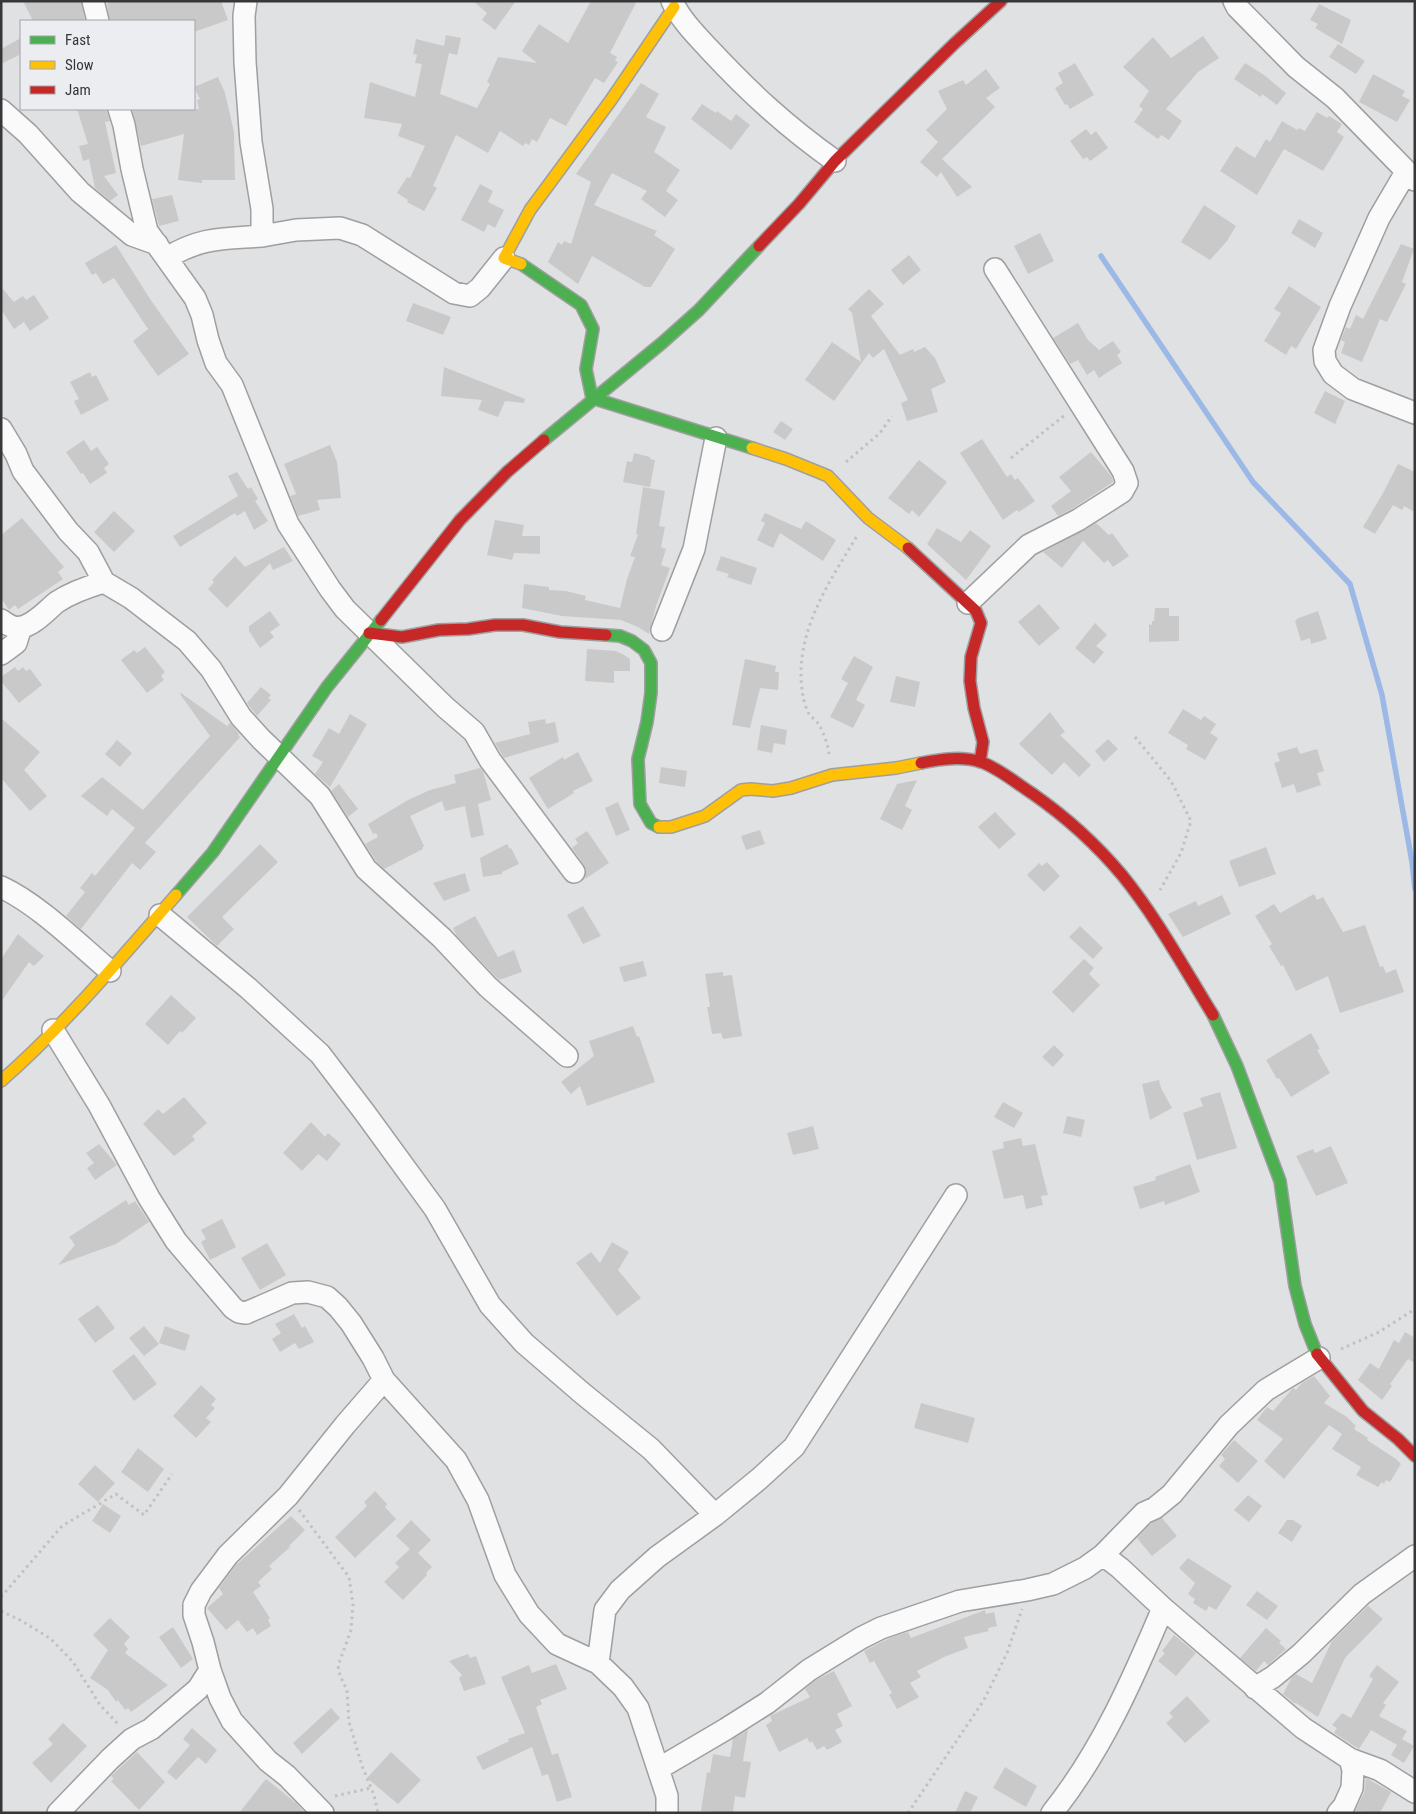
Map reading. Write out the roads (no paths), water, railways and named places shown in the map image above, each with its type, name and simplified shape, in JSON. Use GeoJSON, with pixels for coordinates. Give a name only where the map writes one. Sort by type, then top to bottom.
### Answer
{"type":"FeatureCollection","features":[{"type":"Feature","properties":{"kind":"street"},"geometry":{"type":"LineString","coordinates":[[93,1],[98,20]]}},
{"type":"Feature","properties":{"kind":"street"},"geometry":{"type":"LineString","coordinates":[[246,1],[244,16],[245,62],[251,142],[262,209],[262,236]]}},
{"type":"Feature","properties":{"kind":"street"},"geometry":{"type":"LineString","coordinates":[[1,1081],[26,1058],[110,971],[213,852],[327,687],[460,520],[507,472],[592,398],[662,343],[699,310],[798,204],[835,161],[955,43],[1002,1]]}},
{"type":"Feature","properties":{"kind":"street"},"geometry":{"type":"LineString","coordinates":[[1234,1],[1296,66],[1335,98],[1410,176],[1379,218],[1340,306],[1324,350],[1325,361],[1333,374],[1353,389],[1415,413]]}},
{"type":"Feature","properties":{"kind":"street"},"geometry":{"type":"LineString","coordinates":[[1,110],[28,134],[80,192],[132,235],[162,251],[203,241],[262,236],[296,230],[340,228],[362,235],[454,293],[470,296],[480,288],[504,258],[530,210],[611,100],[673,4],[697,36],[768,109],[835,161]]}},
{"type":"Feature","properties":{"kind":"street"},"geometry":{"type":"LineString","coordinates":[[119,110],[148,231],[195,298],[216,363],[232,385],[288,524],[330,590],[345,609],[445,707],[474,732],[490,760],[574,872]]}},
{"type":"Feature","properties":{"kind":"street"},"geometry":{"type":"LineString","coordinates":[[504,258],[518,262],[538,274],[581,305],[593,328],[586,369],[592,398]]}},
{"type":"Feature","properties":{"kind":"street"},"geometry":{"type":"LineString","coordinates":[[968,603],[1029,545],[1078,520],[1122,492],[1126,483],[1123,471],[995,269]]}},
{"type":"Feature","properties":{"kind":"street"},"geometry":{"type":"LineString","coordinates":[[592,398],[786,459],[828,476],[868,518],[906,546],[968,603],[976,611],[982,623],[971,657],[970,681],[974,708],[982,732],[983,742],[980,762]]}},
{"type":"Feature","properties":{"kind":"street"},"geometry":{"type":"LineString","coordinates":[[1,429],[24,472],[68,531],[88,552],[104,582],[131,598],[187,641],[210,669],[241,717],[320,796],[366,869],[442,938],[488,987],[566,1056]]}},
{"type":"Feature","properties":{"kind":"street"},"geometry":{"type":"LineString","coordinates":[[662,630],[694,549],[716,438]]}},
{"type":"Feature","properties":{"kind":"street"},"geometry":{"type":"LineString","coordinates":[[1,620],[12,627],[28,625],[57,602],[74,592],[104,582]]}},
{"type":"Feature","properties":{"kind":"street"},"geometry":{"type":"LineString","coordinates":[[369,633],[402,638],[439,630],[468,629],[495,625],[523,625],[560,632],[620,636],[632,641],[644,650],[651,663],[651,693],[647,722],[638,759],[640,804],[651,823],[662,828],[705,816],[741,790],[751,788],[773,791],[782,790],[832,774],[896,768],[948,758],[980,762],[1004,774],[1085,835],[1122,875],[1147,909],[1216,1019],[1237,1066],[1280,1181],[1295,1286],[1305,1324],[1319,1358],[1363,1411],[1398,1439],[1415,1456]]}},
{"type":"Feature","properties":{"kind":"street"},"geometry":{"type":"LineString","coordinates":[[1,654],[16,643],[21,627]]}},
{"type":"Feature","properties":{"kind":"street"},"geometry":{"type":"LineString","coordinates":[[1,887],[10,891],[47,918],[110,971]]}},
{"type":"Feature","properties":{"kind":"street"},"geometry":{"type":"LineString","coordinates":[[160,915],[248,988],[320,1054],[435,1210],[490,1305],[524,1343],[651,1449],[715,1515]]}},
{"type":"Feature","properties":{"kind":"street"},"geometry":{"type":"LineString","coordinates":[[53,1030],[99,1105],[149,1198],[176,1241],[233,1308],[239,1312],[246,1313],[292,1293],[308,1292],[327,1297],[351,1323],[373,1358],[384,1380],[456,1460],[478,1500],[505,1575],[529,1614],[558,1644],[598,1663],[623,1687],[638,1708],[667,1796],[667,1813]]}},
{"type":"Feature","properties":{"kind":"street"},"geometry":{"type":"LineString","coordinates":[[598,1663],[605,1610],[620,1590],[656,1557],[715,1515],[794,1447],[956,1194]]}},
{"type":"Feature","properties":{"kind":"street"},"geometry":{"type":"LineString","coordinates":[[658,1769],[767,1703],[809,1670],[881,1628],[960,1601],[1053,1584],[1085,1568],[1103,1555],[1135,1520],[1172,1494],[1229,1425],[1266,1390],[1319,1358]]}},
{"type":"Feature","properties":{"kind":"street"},"geometry":{"type":"LineString","coordinates":[[323,1813],[302,1791],[268,1761],[232,1721],[220,1698],[210,1670],[194,1615],[194,1605],[201,1592],[228,1555],[288,1496],[384,1380]]}},
{"type":"Feature","properties":{"kind":"street"},"geometry":{"type":"LineString","coordinates":[[1103,1555],[1303,1728],[1350,1758],[1380,1770],[1415,1792]]}},
{"type":"Feature","properties":{"kind":"street"},"geometry":{"type":"LineString","coordinates":[[1255,1688],[1301,1654],[1362,1594],[1415,1556]]}},
{"type":"Feature","properties":{"kind":"street"},"geometry":{"type":"LineString","coordinates":[[1052,1813],[1086,1766],[1134,1678],[1163,1608]]}},
{"type":"Feature","properties":{"kind":"street"},"geometry":{"type":"LineString","coordinates":[[58,1813],[132,1739],[151,1729],[198,1689],[210,1670]]}},
{"type":"Feature","properties":{"kind":"street"},"geometry":{"type":"LineString","coordinates":[[1338,1813],[1344,1806],[1352,1788],[1354,1770],[1350,1758]]}},
{"type":"Feature","properties":{"kind":"waterway"},"geometry":{"type":"LineString","coordinates":[[1101,256],[1253,482],[1350,584],[1382,695],[1412,862],[1415,889]]}}]}
